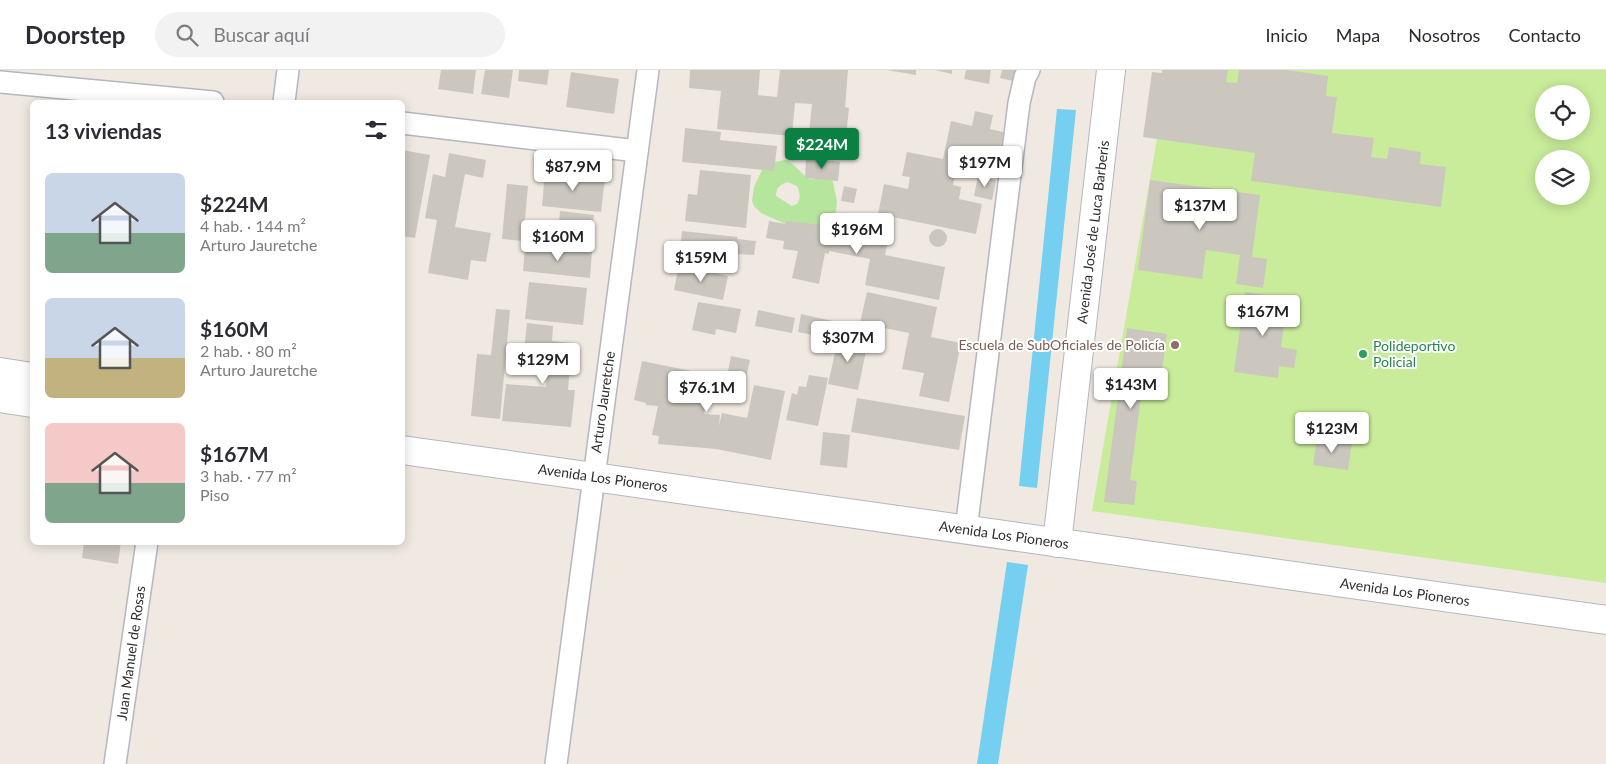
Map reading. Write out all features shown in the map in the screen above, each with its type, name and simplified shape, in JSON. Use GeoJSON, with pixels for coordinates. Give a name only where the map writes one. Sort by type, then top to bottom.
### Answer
{"type":"FeatureCollection","features":[{"type":"Feature","properties":{"kind":"main road","name":"Avenida José de Luca Barberis"},"geometry":{"type":"LineString","coordinates":[[1057,543],[1111,70]]}},
{"type":"Feature","properties":{"kind":"main road"},"geometry":{"type":"LineString","coordinates":[[0,372],[30,377]]}},
{"type":"Feature","properties":{"kind":"main road"},"geometry":{"type":"LineString","coordinates":[[0,398],[30,403]]}},
{"type":"Feature","properties":{"kind":"main road","name":"Avenida Los Pioneros"},"geometry":{"type":"LineString","coordinates":[[405,450],[1606,620]]}},
{"type":"Feature","properties":{"kind":"street"},"geometry":{"type":"LineString","coordinates":[[284,100],[288,70]]}},
{"type":"Feature","properties":{"kind":"street","name":"Arturo Jauretche"},"geometry":{"type":"LineString","coordinates":[[556,764],[648,70]]}},
{"type":"Feature","properties":{"kind":"street"},"geometry":{"type":"LineString","coordinates":[[966,530],[1019,103],[1029,70]]}},
{"type":"Feature","properties":{"kind":"street"},"geometry":{"type":"LineString","coordinates":[[0,82],[192,100]]}},
{"type":"Feature","properties":{"kind":"street"},"geometry":{"type":"LineString","coordinates":[[405,123],[637,151]]}},
{"type":"Feature","properties":{"kind":"street","name":"Juan Manuel de Rosas"},"geometry":{"type":"LineString","coordinates":[[115,764],[147,545]]}},
{"type":"Feature","properties":{"kind":"green space","name":"Polideportivo Policial"},"geometry":{"type":"Polygon","coordinates":[[[1169,70],[1606,70],[1606,583],[1092,511],[1169,70]]]}},
{"type":"Feature","properties":{"kind":"green space"},"geometry":{"type":"Polygon","coordinates":[[[785,160],[793,164],[808,178],[832,178],[837,201],[836,211],[831,220],[823,227],[797,229],[761,213],[752,201],[754,187],[762,170],[770,163],[785,160]],[[788,182],[783,184],[779,187],[776,196],[792,206],[797,204],[800,195],[797,186],[788,182]]]}},
{"type":"Feature","properties":{"kind":"water"},"geometry":{"type":"Polygon","coordinates":[[[1057,109],[1076,110],[1037,488],[1019,486],[1057,109]]]}},
{"type":"Feature","properties":{"kind":"water"},"geometry":{"type":"Polygon","coordinates":[[[1007,562],[1028,565],[998,764],[977,764],[1007,562]]]}},
{"type":"Feature","properties":{"kind":"building"},"geometry":{"type":"Polygon","coordinates":[[[441,70],[476,70],[473,94],[438,89],[441,70]]]}},
{"type":"Feature","properties":{"kind":"building"},"geometry":{"type":"Polygon","coordinates":[[[485,70],[513,70],[509,98],[481,94],[485,70]]]}},
{"type":"Feature","properties":{"kind":"building"},"geometry":{"type":"Polygon","coordinates":[[[519,70],[549,70],[547,85],[518,81],[519,70]]]}},
{"type":"Feature","properties":{"kind":"building"},"geometry":{"type":"Polygon","coordinates":[[[690,70],[760,70],[758,95],[777,97],[780,70],[848,70],[845,107],[849,108],[845,147],[808,143],[812,104],[795,103],[792,136],[717,129],[721,91],[689,88],[690,70]]]}},
{"type":"Feature","properties":{"kind":"building"},"geometry":{"type":"Polygon","coordinates":[[[887,70],[916,70],[916,75],[887,70]]]}},
{"type":"Feature","properties":{"kind":"building"},"geometry":{"type":"Polygon","coordinates":[[[935,70],[952,70],[952,74],[935,70]]]}},
{"type":"Feature","properties":{"kind":"building"},"geometry":{"type":"Polygon","coordinates":[[[966,70],[991,70],[989,84],[964,79],[966,70]]]}},
{"type":"Feature","properties":{"kind":"building"},"geometry":{"type":"Polygon","coordinates":[[[1002,70],[1016,70],[1013,81],[1000,78],[1002,70]]]}},
{"type":"Feature","properties":{"kind":"building"},"geometry":{"type":"Polygon","coordinates":[[[1162,70],[1228,70],[1226,82],[1237,83],[1239,70],[1287,70],[1328,76],[1326,96],[1337,97],[1332,133],[1374,138],[1371,157],[1387,159],[1389,147],[1421,152],[1420,164],[1446,167],[1441,207],[1251,181],[1255,153],[1143,137],[1152,72],[1162,73],[1162,70]]]}},
{"type":"Feature","properties":{"kind":"building"},"geometry":{"type":"Polygon","coordinates":[[[571,72],[619,79],[614,114],[566,107],[571,72]]]}},
{"type":"Feature","properties":{"kind":"building"},"geometry":{"type":"Polygon","coordinates":[[[975,111],[993,115],[990,129],[1007,133],[999,171],[957,162],[953,185],[961,187],[959,199],[982,204],[976,234],[878,214],[884,184],[908,189],[910,177],[902,176],[907,152],[943,159],[951,121],[972,126],[975,111]]]}},
{"type":"Feature","properties":{"kind":"building"},"geometry":{"type":"Polygon","coordinates":[[[685,128],[721,132],[720,140],[777,146],[774,171],[682,162],[685,128]]]}},
{"type":"Feature","properties":{"kind":"building"},"geometry":{"type":"Polygon","coordinates":[[[405,151],[430,155],[415,238],[405,236],[405,151]]]}},
{"type":"Feature","properties":{"kind":"building"},"geometry":{"type":"Polygon","coordinates":[[[449,153],[486,160],[483,178],[465,174],[455,227],[491,233],[486,262],[471,260],[468,280],[428,273],[437,220],[425,218],[433,174],[445,177],[449,153]]]}},
{"type":"Feature","properties":{"kind":"building"},"geometry":{"type":"Polygon","coordinates":[[[806,158],[840,162],[838,181],[805,178],[806,158]]]}},
{"type":"Feature","properties":{"kind":"building"},"geometry":{"type":"Polygon","coordinates":[[[700,170],[751,175],[746,228],[685,221],[688,194],[697,195],[700,170]]]}},
{"type":"Feature","properties":{"kind":"building"},"geometry":{"type":"Polygon","coordinates":[[[545,172],[605,178],[601,212],[542,206],[545,172]]]}},
{"type":"Feature","properties":{"kind":"building"},"geometry":{"type":"Polygon","coordinates":[[[978,176],[996,180],[992,200],[974,196],[978,176]]]}},
{"type":"Feature","properties":{"kind":"building"},"geometry":{"type":"Polygon","coordinates":[[[1150,180],[1260,195],[1252,257],[1267,259],[1263,288],[1236,284],[1240,255],[1206,250],[1202,279],[1138,270],[1150,180]]]}},
{"type":"Feature","properties":{"kind":"building"},"geometry":{"type":"Polygon","coordinates":[[[507,184],[528,186],[523,241],[502,239],[507,184]]]}},
{"type":"Feature","properties":{"kind":"building"},"geometry":{"type":"Polygon","coordinates":[[[844,186],[857,189],[854,203],[841,201],[844,186]]]}},
{"type":"Feature","properties":{"kind":"building"},"geometry":{"type":"Polygon","coordinates":[[[560,211],[594,215],[591,239],[558,236],[560,211]]]}},
{"type":"Feature","properties":{"kind":"building"},"geometry":{"type":"Polygon","coordinates":[[[841,214],[891,224],[885,255],[945,267],[939,300],[865,285],[870,259],[829,251],[829,254],[825,253],[819,284],[792,278],[798,251],[783,249],[784,241],[766,238],[769,221],[786,224],[786,221],[832,226],[831,233],[837,235],[841,214]]]}},
{"type":"Feature","properties":{"kind":"building"},"geometry":{"type":"Polygon","coordinates":[[[938,229],[944,232],[947,238],[944,244],[938,247],[932,244],[929,238],[932,232],[938,229]]]}},
{"type":"Feature","properties":{"kind":"building"},"geometry":{"type":"Polygon","coordinates":[[[682,231],[738,237],[737,239],[756,241],[754,255],[736,254],[735,267],[679,261],[682,231]]]}},
{"type":"Feature","properties":{"kind":"building"},"geometry":{"type":"Polygon","coordinates":[[[525,246],[592,252],[590,278],[523,271],[525,246]]]}},
{"type":"Feature","properties":{"kind":"building"},"geometry":{"type":"Polygon","coordinates":[[[679,265],[728,276],[723,300],[674,290],[679,265]]]}},
{"type":"Feature","properties":{"kind":"building"},"geometry":{"type":"Polygon","coordinates":[[[529,282],[587,288],[583,325],[525,319],[529,282]]]}},
{"type":"Feature","properties":{"kind":"building"},"geometry":{"type":"Polygon","coordinates":[[[867,292],[937,307],[931,337],[961,343],[949,402],[919,396],[924,373],[902,369],[909,333],[860,323],[867,292]]]}},
{"type":"Feature","properties":{"kind":"building"},"geometry":{"type":"Polygon","coordinates":[[[1245,292],[1288,298],[1281,347],[1297,350],[1294,368],[1279,366],[1278,378],[1234,372],[1245,292]]]}},
{"type":"Feature","properties":{"kind":"building"},"geometry":{"type":"Polygon","coordinates":[[[698,302],[741,309],[736,333],[716,329],[715,335],[692,330],[698,302]]]}},
{"type":"Feature","properties":{"kind":"building"},"geometry":{"type":"Polygon","coordinates":[[[496,309],[510,310],[500,419],[471,416],[477,354],[491,355],[496,309]]]}},
{"type":"Feature","properties":{"kind":"building"},"geometry":{"type":"Polygon","coordinates":[[[758,310],[795,318],[792,333],[755,326],[758,310]]]}},
{"type":"Feature","properties":{"kind":"building"},"geometry":{"type":"Polygon","coordinates":[[[801,314],[832,321],[828,338],[798,332],[801,314]]]}},
{"type":"Feature","properties":{"kind":"building"},"geometry":{"type":"Polygon","coordinates":[[[527,323],[553,326],[552,341],[572,343],[568,390],[575,390],[571,427],[502,421],[506,384],[546,387],[550,353],[524,351],[527,323]]]}},
{"type":"Feature","properties":{"kind":"building"},"geometry":{"type":"Polygon","coordinates":[[[1127,328],[1167,334],[1162,370],[1145,368],[1130,480],[1137,481],[1134,505],[1104,502],[1127,328]]]}},
{"type":"Feature","properties":{"kind":"building"},"geometry":{"type":"Polygon","coordinates":[[[839,335],[868,341],[858,390],[828,384],[839,335]]]}},
{"type":"Feature","properties":{"kind":"building"},"geometry":{"type":"Polygon","coordinates":[[[731,356],[750,360],[744,386],[726,382],[731,356]]]}},
{"type":"Feature","properties":{"kind":"building"},"geometry":{"type":"Polygon","coordinates":[[[642,361],[711,375],[704,414],[720,415],[719,426],[722,413],[747,418],[754,385],[785,391],[771,460],[716,449],[658,444],[659,436],[652,435],[658,406],[646,405],[646,403],[634,400],[642,361]]]}},
{"type":"Feature","properties":{"kind":"building"},"geometry":{"type":"Polygon","coordinates":[[[809,375],[828,378],[818,426],[786,420],[792,393],[797,395],[799,386],[806,387],[809,375]]]}},
{"type":"Feature","properties":{"kind":"building"},"geometry":{"type":"Polygon","coordinates":[[[857,398],[965,416],[959,450],[851,432],[857,398]]]}},
{"type":"Feature","properties":{"kind":"building"},"geometry":{"type":"Polygon","coordinates":[[[823,432],[850,435],[847,468],[820,465],[823,432]]]}},
{"type":"Feature","properties":{"kind":"building"},"geometry":{"type":"Polygon","coordinates":[[[1317,437],[1352,442],[1348,470],[1313,465],[1317,437]]]}},
{"type":"Feature","properties":{"kind":"building"},"geometry":{"type":"Polygon","coordinates":[[[84,545],[121,545],[118,564],[82,558],[84,545]]]}},
{"type":"Feature","properties":{"kind":"place","name":"Escuela de SubOficiales de Policía"},"geometry":{"type":"Point","coordinates":[1175,345]}},
{"type":"Feature","properties":{"kind":"place","name":"Polideportivo Policial"},"geometry":{"type":"Point","coordinates":[1363,354]}}]}
